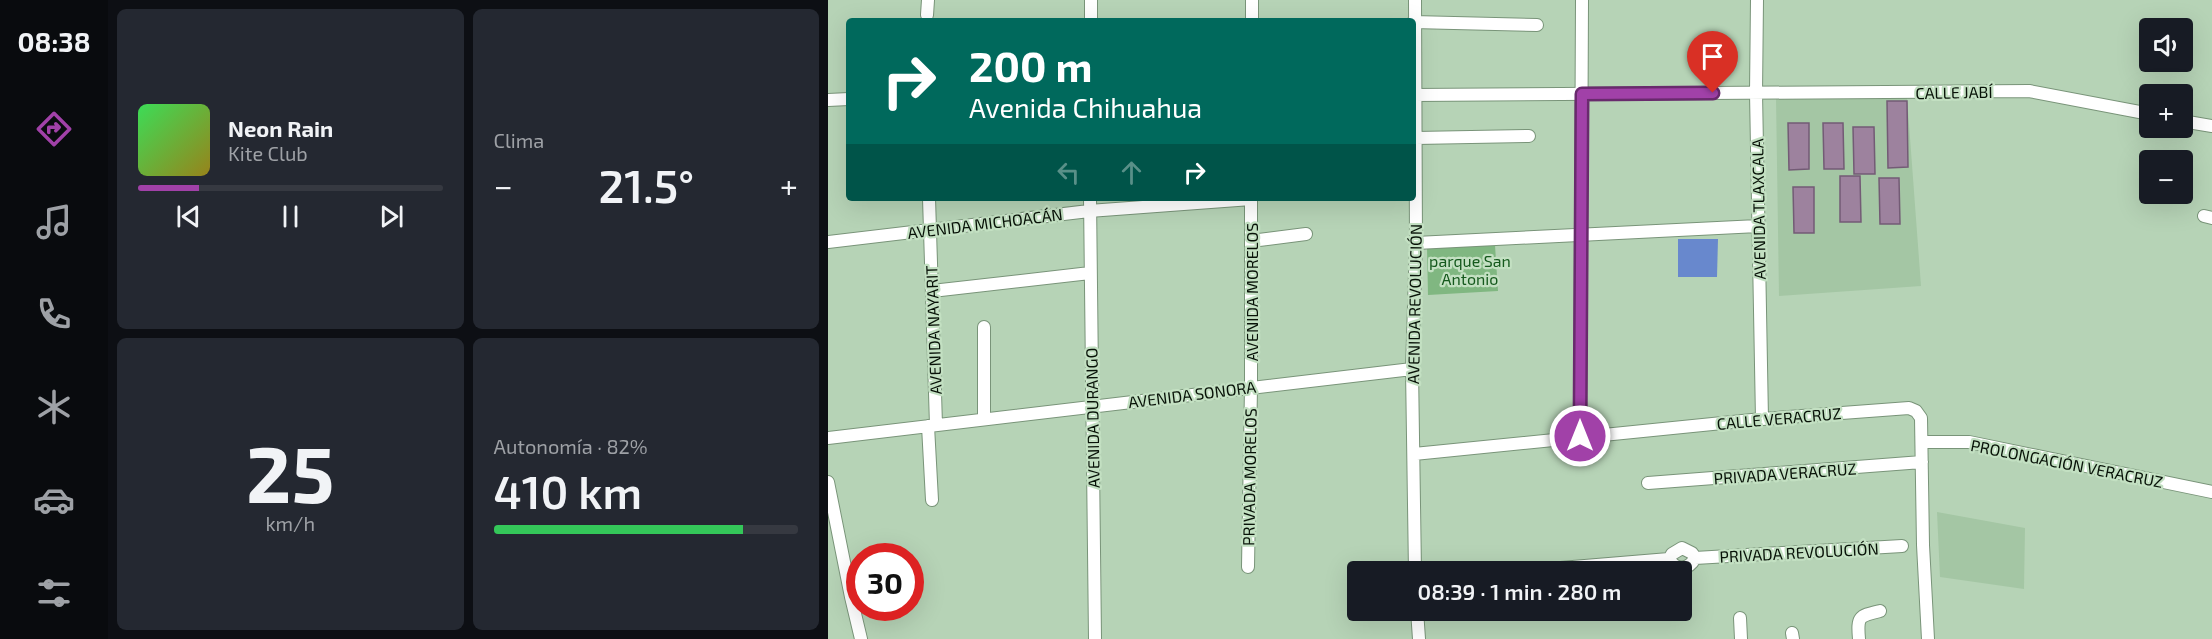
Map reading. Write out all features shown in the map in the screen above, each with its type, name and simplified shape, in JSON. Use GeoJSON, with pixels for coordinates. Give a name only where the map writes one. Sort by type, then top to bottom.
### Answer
{"type":"FeatureCollection","features":[{"type":"Feature","properties":{"kind":"street"},"geometry":{"type":"LineString","coordinates":[[927,15],[928,0]]}},
{"type":"Feature","properties":{"kind":"street"},"geometry":{"type":"LineString","coordinates":[[1091,0],[1091,18]]}},
{"type":"Feature","properties":{"kind":"street"},"geometry":{"type":"LineString","coordinates":[[1252,0],[1252,18]]}},
{"type":"Feature","properties":{"kind":"street","name":"AVENIDA REVOLUCIÓN"},"geometry":{"type":"LineString","coordinates":[[1414,18],[1415,0]]}},
{"type":"Feature","properties":{"kind":"street"},"geometry":{"type":"LineString","coordinates":[[1580,436],[1582,0]]}},
{"type":"Feature","properties":{"kind":"street","name":"AVENIDA TLAXCALA"},"geometry":{"type":"LineString","coordinates":[[1757,0],[1756,93],[1762,419]]}},
{"type":"Feature","properties":{"kind":"street"},"geometry":{"type":"LineString","coordinates":[[1416,22],[1537,25]]}},
{"type":"Feature","properties":{"kind":"street","name":"CALLE JABÍ"},"geometry":{"type":"LineString","coordinates":[[1416,95],[2029,92],[2139,112]]}},
{"type":"Feature","properties":{"kind":"street"},"geometry":{"type":"LineString","coordinates":[[828,100],[846,99]]}},
{"type":"Feature","properties":{"kind":"street"},"geometry":{"type":"LineString","coordinates":[[2193,122],[2212,126]]}},
{"type":"Feature","properties":{"kind":"street"},"geometry":{"type":"LineString","coordinates":[[1416,138],[1529,136]]}},
{"type":"Feature","properties":{"kind":"street","name":"AVENIDA REVOLUCIÓN"},"geometry":{"type":"LineString","coordinates":[[1415,561],[1412,369],[1416,243],[1416,138]]}},
{"type":"Feature","properties":{"kind":"street","name":"AVENIDA NAYARIT"},"geometry":{"type":"LineString","coordinates":[[929,201],[932,291],[932,500]]}},
{"type":"Feature","properties":{"kind":"street","name":"AVENIDA DURANGO"},"geometry":{"type":"LineString","coordinates":[[1090,201],[1095,639]]}},
{"type":"Feature","properties":{"kind":"street","name":"AVENIDA MICHOACÁN"},"geometry":{"type":"LineString","coordinates":[[828,242],[1089,211],[1214,201]]}},
{"type":"Feature","properties":{"kind":"street","name":"AVENIDA MORELOS"},"geometry":{"type":"LineString","coordinates":[[1251,201],[1251,387]]}},
{"type":"Feature","properties":{"kind":"street"},"geometry":{"type":"LineString","coordinates":[[1416,243],[1758,225]]}},
{"type":"Feature","properties":{"kind":"street"},"geometry":{"type":"LineString","coordinates":[[1251,241],[1306,234]]}},
{"type":"Feature","properties":{"kind":"street"},"geometry":{"type":"LineString","coordinates":[[932,291],[1090,273]]}},
{"type":"Feature","properties":{"kind":"street"},"geometry":{"type":"LineString","coordinates":[[984,327],[984,419]]}},
{"type":"Feature","properties":{"kind":"street","name":"AVENIDA SONORA"},"geometry":{"type":"LineString","coordinates":[[828,438],[1412,369]]}},
{"type":"Feature","properties":{"kind":"street","name":"PRIVADA MORELOS"},"geometry":{"type":"LineString","coordinates":[[1248,567],[1251,387]]}},
{"type":"Feature","properties":{"kind":"street","name":"CALLE VERACRUZ"},"geometry":{"type":"LineString","coordinates":[[1414,454],[1762,419],[1909,408],[1916,411],[1921,418],[1923,545],[1928,639]]}},
{"type":"Feature","properties":{"kind":"street","name":"PROLONGACIÓN VERACRUZ"},"geometry":{"type":"LineString","coordinates":[[1922,442],[1969,442],[2212,492]]}},
{"type":"Feature","properties":{"kind":"street","name":"PRIVADA VERACRUZ"},"geometry":{"type":"LineString","coordinates":[[1648,483],[1922,462]]}},
{"type":"Feature","properties":{"kind":"street"},"geometry":{"type":"LineString","coordinates":[[828,482],[846,558]]}},
{"type":"Feature","properties":{"kind":"street","name":"PRIVADA REVOLUCIÓN"},"geometry":{"type":"LineString","coordinates":[[1692,562],[1695,558],[1902,546]]}},
{"type":"Feature","properties":{"kind":"street","name":"PRIVADA REVOLUCIÓN"},"geometry":{"type":"LineString","coordinates":[[1645,561],[1669,559],[1671,561]]}},
{"type":"Feature","properties":{"kind":"street"},"geometry":{"type":"LineString","coordinates":[[1859,639],[1860,618],[1864,614],[1880,611]]}},
{"type":"Feature","properties":{"kind":"street"},"geometry":{"type":"LineString","coordinates":[[1740,618],[1742,639]]}},
{"type":"Feature","properties":{"kind":"street"},"geometry":{"type":"LineString","coordinates":[[858,621],[861,639]]}},
{"type":"Feature","properties":{"kind":"street"},"geometry":{"type":"LineString","coordinates":[[1418,621],[1419,639]]}},
{"type":"Feature","properties":{"kind":"shaded area"},"geometry":{"type":"Polygon","coordinates":[[[1907,97],[1921,286],[1779,296],[1776,98],[1907,97]]]}},
{"type":"Feature","properties":{"kind":"shaded area"},"geometry":{"type":"Polygon","coordinates":[[[1937,512],[2025,528],[2024,589],[1940,577],[1937,512]]]}},
{"type":"Feature","properties":{"kind":"green space","name":"parque San Antonio"},"geometry":{"type":"Polygon","coordinates":[[[1495,245],[1498,291],[1428,295],[1427,247],[1495,245]]]}},
{"type":"Feature","properties":{"kind":"water"},"geometry":{"type":"Polygon","coordinates":[[[1678,239],[1718,239],[1717,277],[1678,277],[1678,239]]]}},
{"type":"Feature","properties":{"kind":"building"},"geometry":{"type":"Polygon","coordinates":[[[1887,101],[1907,101],[1908,167],[1888,168],[1887,101]]]}},
{"type":"Feature","properties":{"kind":"building"},"geometry":{"type":"Polygon","coordinates":[[[1788,123],[1809,123],[1809,169],[1789,170],[1788,123]]]}},
{"type":"Feature","properties":{"kind":"building"},"geometry":{"type":"Polygon","coordinates":[[[1823,123],[1843,123],[1844,169],[1824,169],[1823,123]]]}},
{"type":"Feature","properties":{"kind":"building"},"geometry":{"type":"Polygon","coordinates":[[[1853,127],[1874,127],[1875,174],[1854,174],[1853,127]]]}},
{"type":"Feature","properties":{"kind":"building"},"geometry":{"type":"Polygon","coordinates":[[[1840,176],[1860,176],[1861,222],[1840,222],[1840,176]]]}},
{"type":"Feature","properties":{"kind":"building"},"geometry":{"type":"Polygon","coordinates":[[[1879,178],[1899,178],[1900,224],[1880,224],[1879,178]]]}},
{"type":"Feature","properties":{"kind":"building"},"geometry":{"type":"Polygon","coordinates":[[[1793,187],[1814,187],[1814,233],[1794,233],[1793,187]]]}},
{"type":"Feature","properties":{"kind":"route"},"geometry":{"type":"LineString","coordinates":[[1580,436],[1582,94],[1713,93]]}}]}
